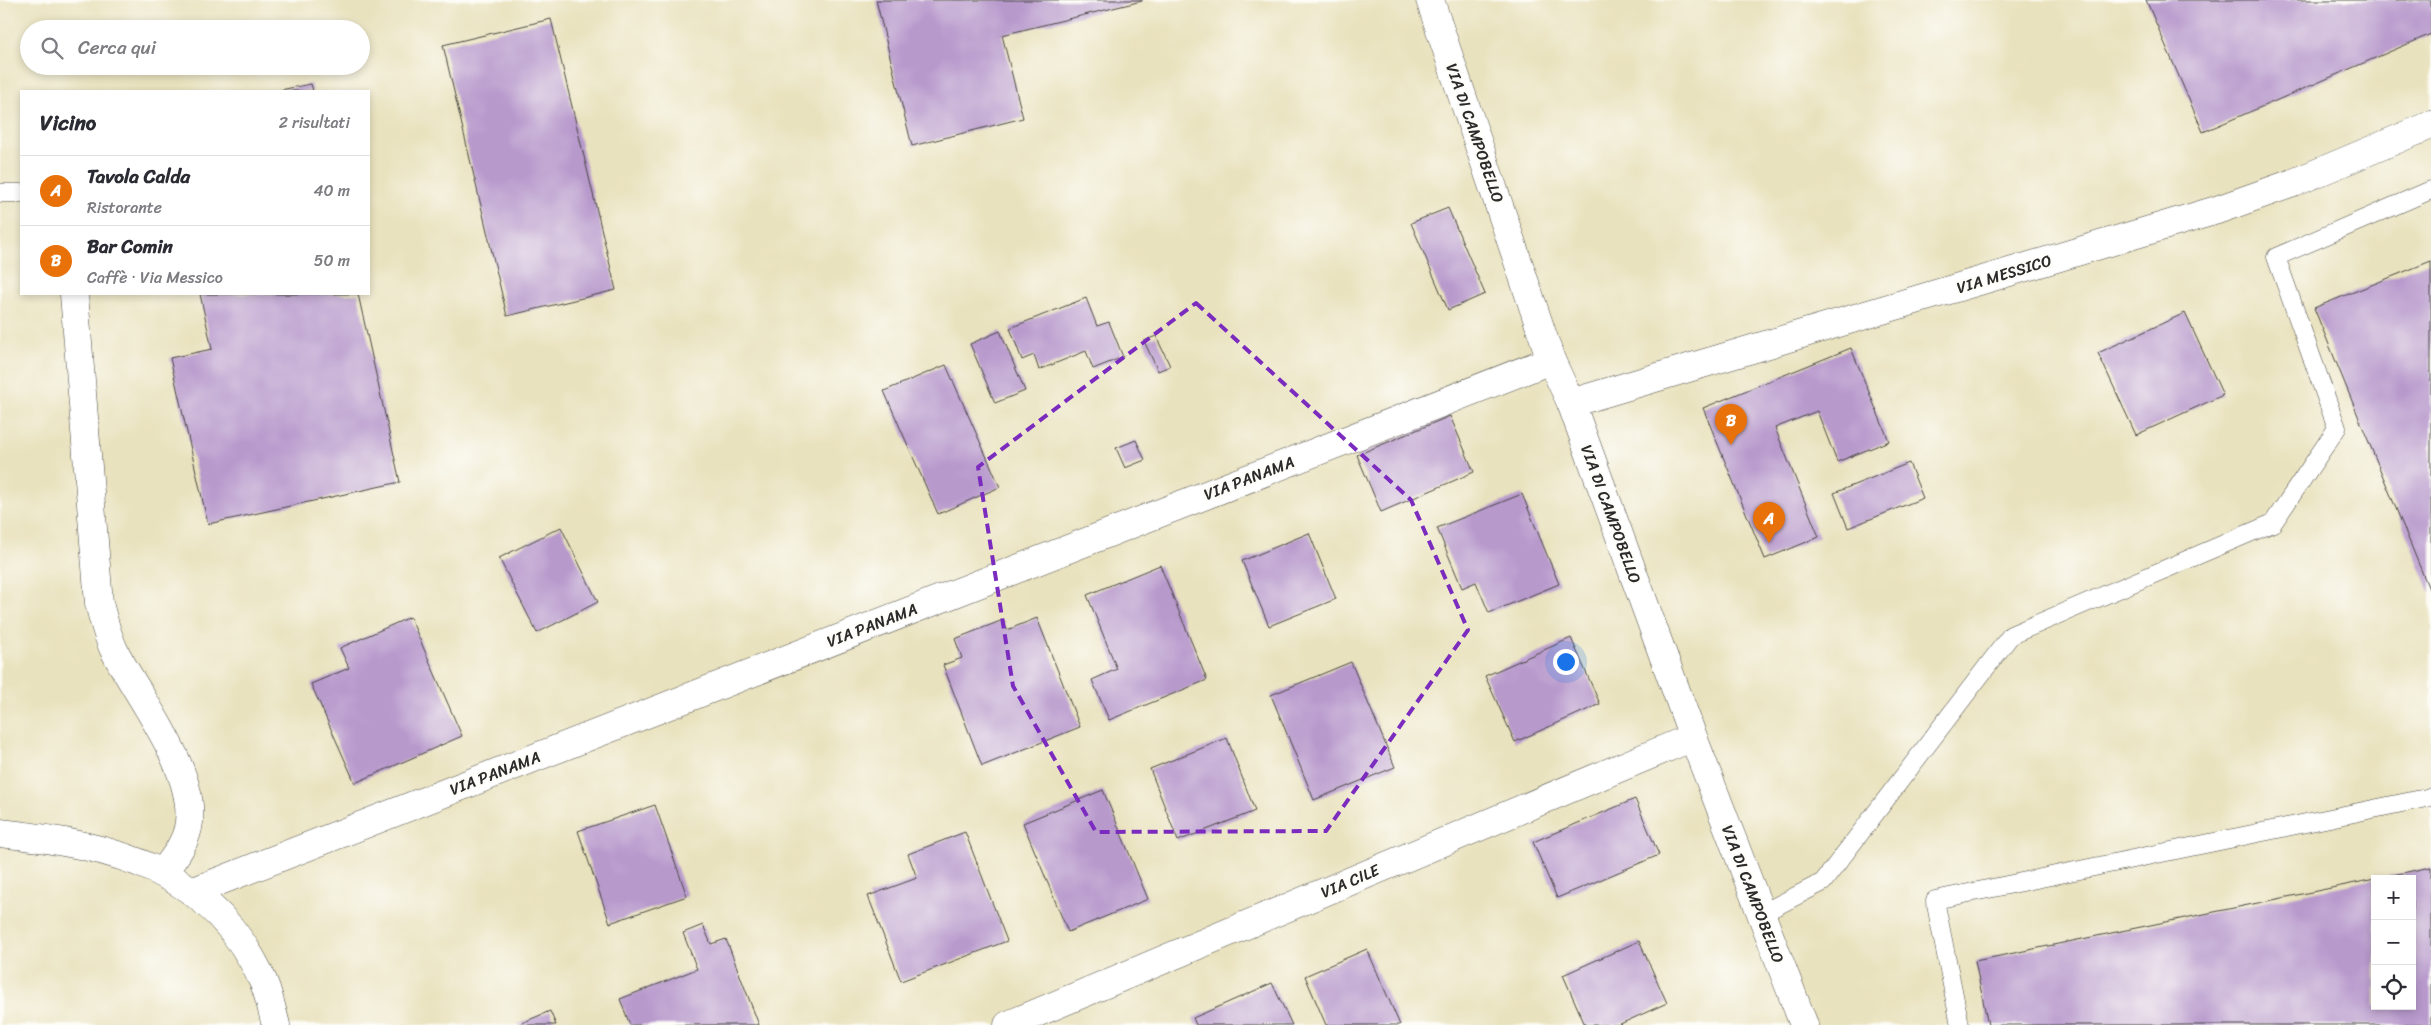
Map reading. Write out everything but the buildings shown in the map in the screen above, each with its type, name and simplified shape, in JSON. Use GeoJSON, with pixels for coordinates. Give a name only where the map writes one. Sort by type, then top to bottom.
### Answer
{"type":"FeatureCollection","features":[{"type":"Feature","properties":{"kind":"street","name":"VIA DI CAMPOBELLO"},"geometry":{"type":"LineString","coordinates":[[1430,0],[1551,360],[1571,403],[1692,737],[1804,1025]]}},
{"type":"Feature","properties":{"kind":"street","name":"VIA MESSICO"},"geometry":{"type":"LineString","coordinates":[[1571,403],[2217,210],[2293,183],[2431,125]]}},
{"type":"Feature","properties":{"kind":"street"},"geometry":{"type":"LineString","coordinates":[[74,295],[99,603],[115,650],[179,766],[188,799],[190,817],[187,834],[178,852],[163,872]]}},
{"type":"Feature","properties":{"kind":"street","name":"VIA PANAMA"},"geometry":{"type":"LineString","coordinates":[[194,891],[1551,360]]}},
{"type":"Feature","properties":{"kind":"street","name":"VIA CILE"},"geometry":{"type":"LineString","coordinates":[[1008,1025],[1692,737]]}},
{"type":"Feature","properties":{"kind":"street"},"geometry":{"type":"LineString","coordinates":[[0,832],[49,838],[102,850],[163,872],[194,891],[224,919],[247,950],[264,983],[276,1025]]}},
{"type":"Feature","properties":{"kind":"lane"},"geometry":{"type":"LineString","coordinates":[[1761,914],[1823,882],[2011,635],[2273,523],[2337,428],[2276,257],[2431,190]]}},
{"type":"Feature","properties":{"kind":"lane"},"geometry":{"type":"LineString","coordinates":[[0,193],[20,193]]}},
{"type":"Feature","properties":{"kind":"lane"},"geometry":{"type":"LineString","coordinates":[[1960,1025],[1935,900],[2431,797]]}},
{"type":"Feature","properties":{"kind":"highlighted area"},"geometry":{"type":"Polygon","coordinates":[[[1196,303],[1411,500],[1468,630],[1326,831],[1096,832],[1013,686],[978,467],[1196,303]]]}},
{"type":"Feature","properties":{"kind":"place","name":"Bar Comin"},"geometry":{"type":"Point","coordinates":[1731,445]}},
{"type":"Feature","properties":{"kind":"place","name":"Tavola Calda"},"geometry":{"type":"Point","coordinates":[1769,543]}}]}
